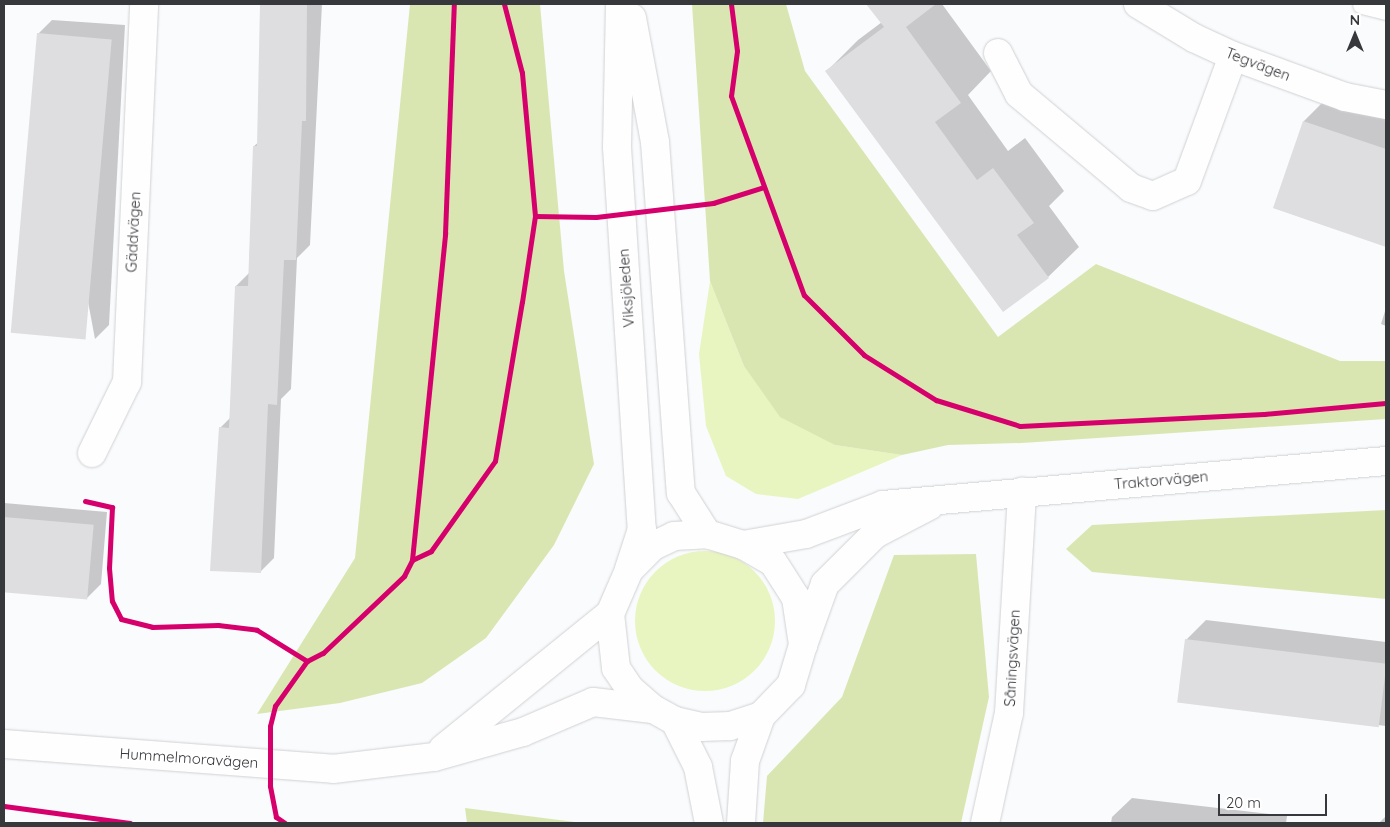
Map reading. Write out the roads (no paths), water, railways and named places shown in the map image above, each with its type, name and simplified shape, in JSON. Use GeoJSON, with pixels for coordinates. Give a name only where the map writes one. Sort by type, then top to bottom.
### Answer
{"type":"FeatureCollection","features":[{"type":"Feature","properties":{"kind":"street","name":"Gäddvägen"},"geometry":{"type":"LineString","coordinates":[[92,453],[127,382],[144,4]]}},
{"type":"Feature","properties":{"kind":"street","name":"Viksjöleden"},"geometry":{"type":"LineString","coordinates":[[610,614],[629,570],[642,529],[617,147],[620,4]]}},
{"type":"Feature","properties":{"kind":"street"},"geometry":{"type":"LineString","coordinates":[[629,4],[655,142],[681,493],[707,534]]}},
{"type":"Feature","properties":{"kind":"street","name":"Tegvägen"},"geometry":{"type":"LineString","coordinates":[[1138,4],[1194,38],[1232,56],[1344,97],[1386,105]]}},
{"type":"Feature","properties":{"kind":"street"},"geometry":{"type":"LineString","coordinates":[[998,53],[1019,94],[1131,188],[1153,196],[1187,180],[1232,56]]}},
{"type":"Feature","properties":{"kind":"street","name":"Traktorvägen"},"geometry":{"type":"LineString","coordinates":[[743,545],[806,534],[883,505],[936,502],[1022,491],[1386,462]]}},
{"type":"Feature","properties":{"kind":"street","name":"Såningsvägen"},"geometry":{"type":"LineString","coordinates":[[985,823],[1009,713],[1022,491]]}},
{"type":"Feature","properties":{"kind":"street","name":"Traktorvägen"},"geometry":{"type":"LineString","coordinates":[[761,716],[791,685],[802,645],[825,584],[876,534],[936,502]]}},
{"type":"Feature","properties":{"kind":"street"},"geometry":{"type":"LineString","coordinates":[[629,570],[653,546],[674,536],[707,534],[743,545],[773,562],[796,598],[802,645]]}},
{"type":"Feature","properties":{"kind":"street"},"geometry":{"type":"LineString","coordinates":[[610,614],[616,668],[630,689],[664,715],[698,767],[709,823]]}},
{"type":"Feature","properties":{"kind":"street"},"geometry":{"type":"LineString","coordinates":[[434,756],[610,614]]}},
{"type":"Feature","properties":{"kind":"street","name":"Hummelmoravägen"},"geometry":{"type":"LineString","coordinates":[[4,744],[333,769],[434,756],[523,732],[593,702],[664,715],[701,727],[730,726],[761,716]]}},
{"type":"Feature","properties":{"kind":"street"},"geometry":{"type":"LineString","coordinates":[[741,823],[745,761],[761,716]]}},
{"type":"Feature","properties":{"kind":"lane"},"geometry":{"type":"LineString","coordinates":[[1362,4],[1386,10]]}}]}
